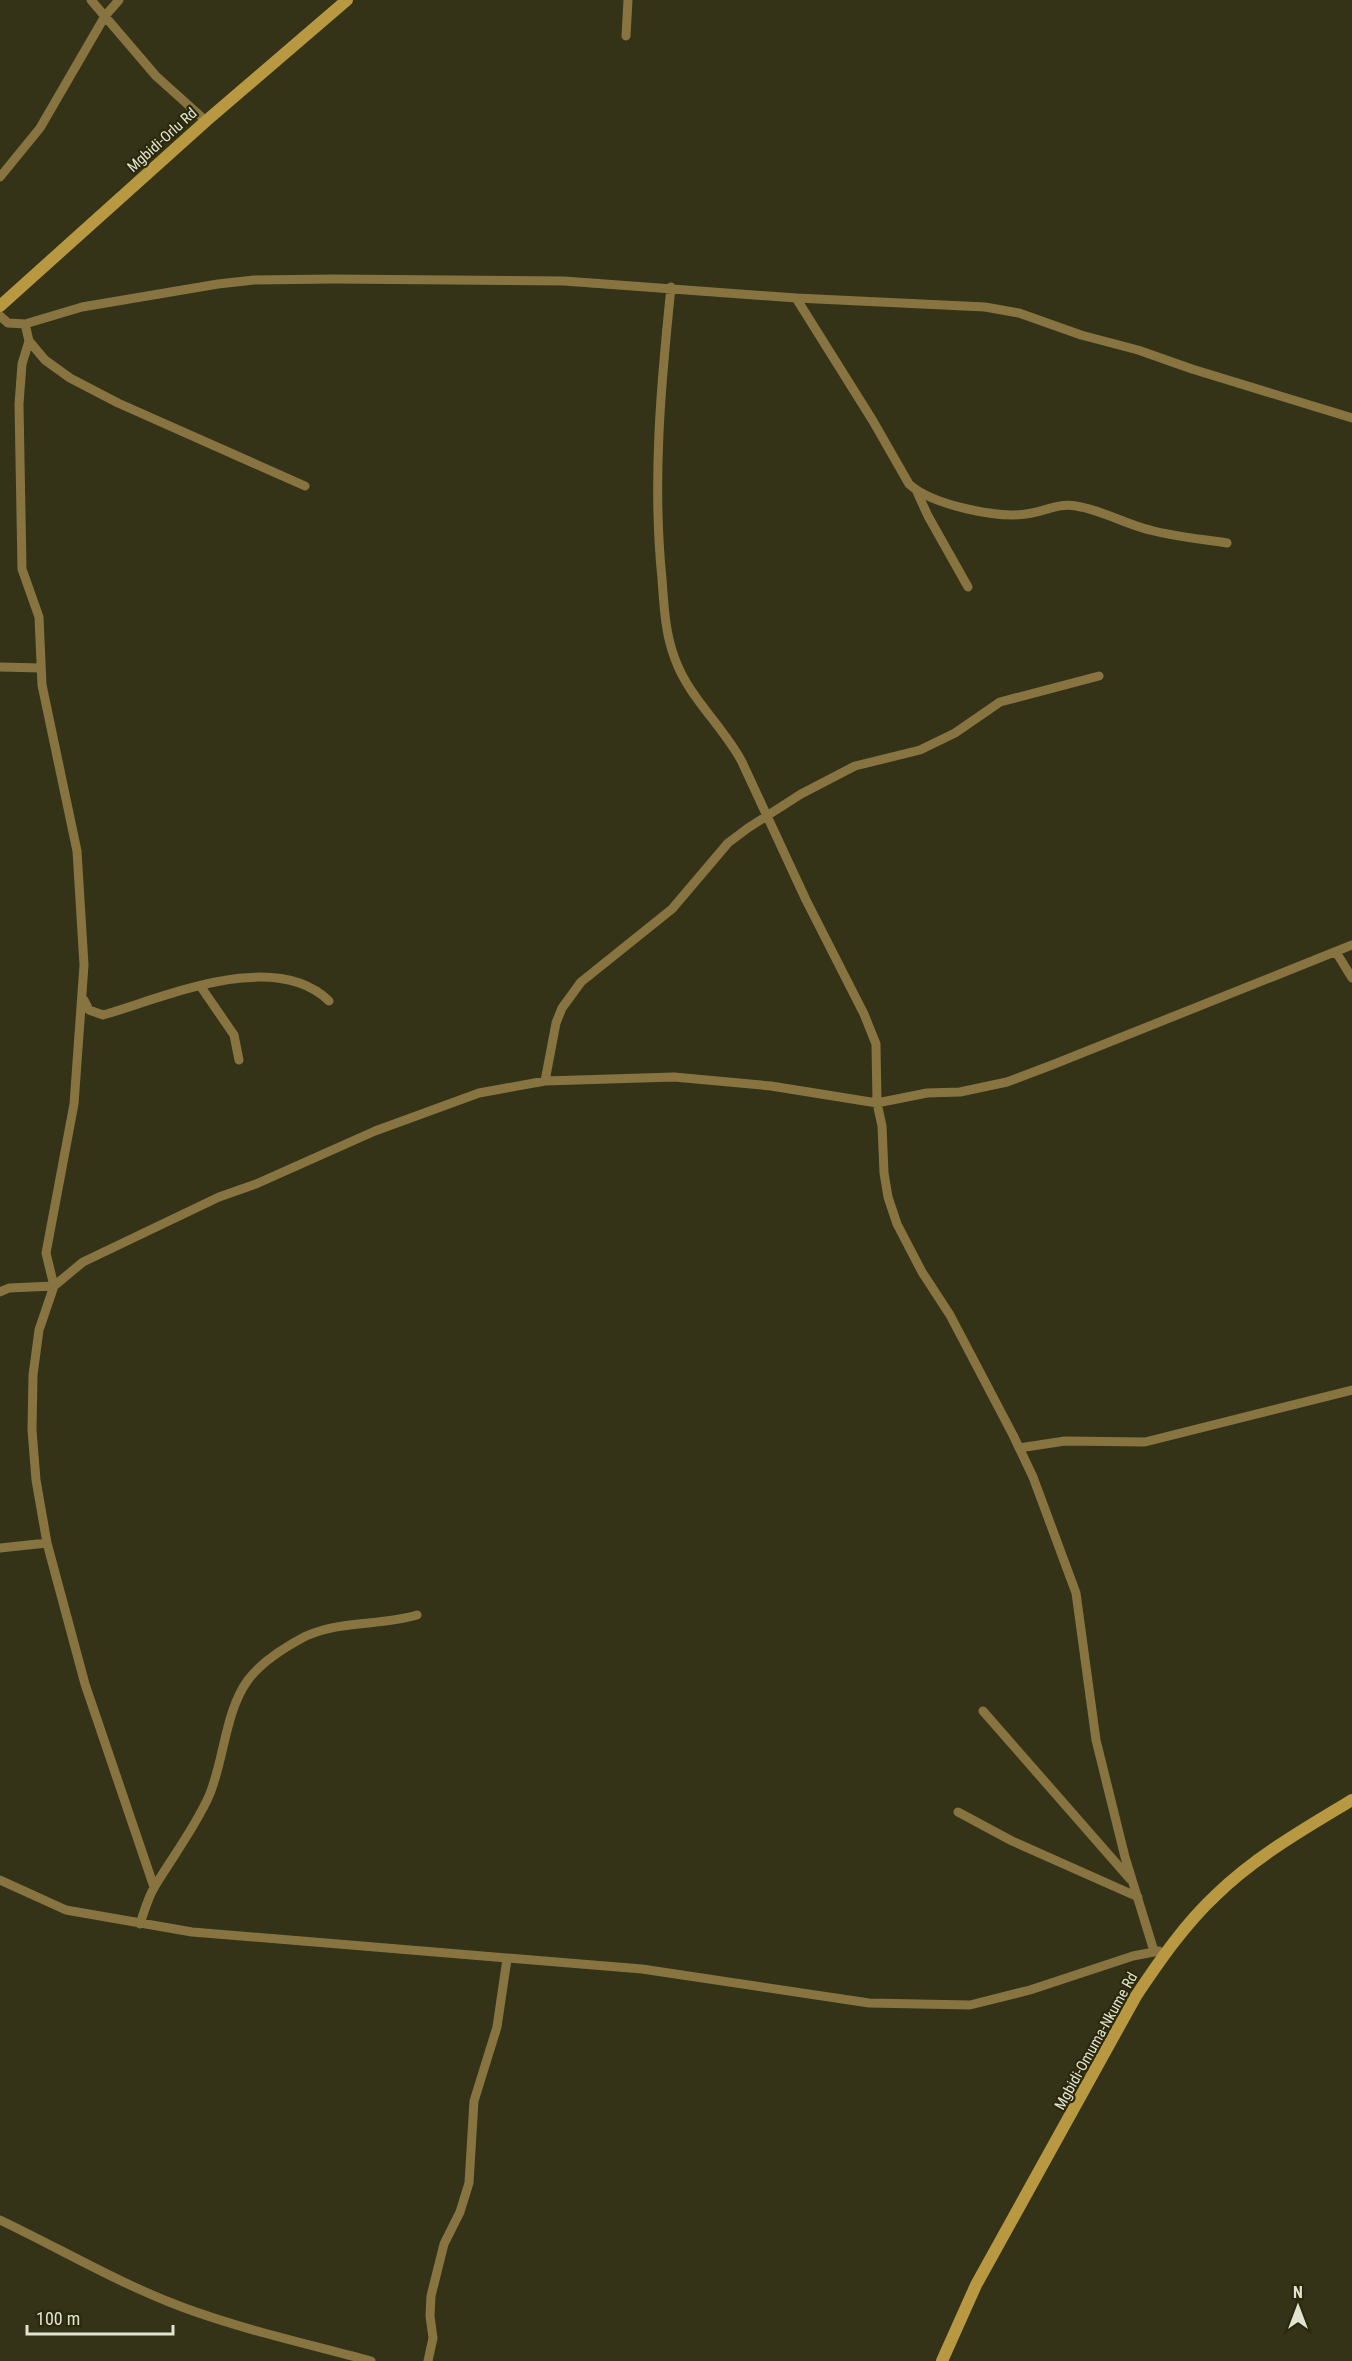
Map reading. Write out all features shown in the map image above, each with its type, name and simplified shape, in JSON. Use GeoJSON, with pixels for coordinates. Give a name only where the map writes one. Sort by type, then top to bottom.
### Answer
{"type":"FeatureCollection","features":[{"type":"Feature","properties":{"kind":"street"},"geometry":{"type":"LineString","coordinates":[[91,0],[156,76],[206,121]]}},
{"type":"Feature","properties":{"kind":"street"},"geometry":{"type":"LineString","coordinates":[[0,177],[40,128],[105,16],[119,0]]}},
{"type":"Feature","properties":{"kind":"street","name":"Mgbidi-Orlu Rd"},"geometry":{"type":"LineString","coordinates":[[0,306],[206,121],[347,0]]}},
{"type":"Feature","properties":{"kind":"street"},"geometry":{"type":"LineString","coordinates":[[626,36],[628,0]]}},
{"type":"Feature","properties":{"kind":"street"},"geometry":{"type":"LineString","coordinates":[[0,316],[8,323],[25,324],[82,307],[254,280],[564,281],[671,287],[796,298],[947,304],[1018,313],[1081,335],[1138,350],[1352,418]]}},
{"type":"Feature","properties":{"kind":"street"},"geometry":{"type":"LineString","coordinates":[[0,1880],[66,1910],[140,1924],[295,1942],[642,1970],[869,2003],[970,2005],[1030,1990],[1161,1951],[1133,1882],[1096,1740],[1076,1593],[1033,1477],[950,1315],[922,1272],[897,1224],[888,1197],[878,1103],[876,1044],[864,1014],[731,742],[694,694],[675,661],[667,631],[659,550],[658,466],[659,405],[671,287]]}},
{"type":"Feature","properties":{"kind":"street"},"geometry":{"type":"LineString","coordinates":[[796,298],[873,421],[909,484],[917,492],[968,587]]}},
{"type":"Feature","properties":{"kind":"street"},"geometry":{"type":"LineString","coordinates":[[25,324],[29,341],[45,360],[79,383],[160,423],[305,486]]}},
{"type":"Feature","properties":{"kind":"street"},"geometry":{"type":"LineString","coordinates":[[29,341],[22,364],[19,405],[22,569],[39,617],[40,668],[76,851],[83,925],[83,998],[74,1104],[46,1253],[54,1286],[39,1330],[32,1386],[32,1430],[36,1480],[47,1543],[85,1684],[154,1887]]}},
{"type":"Feature","properties":{"kind":"street"},"geometry":{"type":"LineString","coordinates":[[917,492],[935,500],[970,509],[1010,514],[1030,514],[1062,504],[1078,506],[1149,530],[1227,543]]}},
{"type":"Feature","properties":{"kind":"street"},"geometry":{"type":"LineString","coordinates":[[0,667],[40,668]]}},
{"type":"Feature","properties":{"kind":"street"},"geometry":{"type":"LineString","coordinates":[[546,1081],[556,1023],[562,1008],[581,982],[672,909],[728,843],[801,794],[855,766],[920,750],[955,733],[1000,702],[1099,676]]}},
{"type":"Feature","properties":{"kind":"street"},"geometry":{"type":"LineString","coordinates":[[0,1292],[9,1288],[54,1286],[83,1263],[219,1197],[256,1184],[375,1131],[479,1093],[546,1081],[611,1077],[674,1077],[771,1086],[878,1103],[927,1093],[960,1092],[1007,1082],[1352,945]]}},
{"type":"Feature","properties":{"kind":"street"},"geometry":{"type":"LineString","coordinates":[[1336,952],[1352,978]]}},
{"type":"Feature","properties":{"kind":"street"},"geometry":{"type":"LineString","coordinates":[[83,998],[89,1010],[103,1015],[236,978],[279,977],[296,979],[316,988],[329,1001]]}},
{"type":"Feature","properties":{"kind":"street"},"geometry":{"type":"LineString","coordinates":[[201,987],[234,1035],[239,1060]]}},
{"type":"Feature","properties":{"kind":"street"},"geometry":{"type":"LineString","coordinates":[[1019,1448],[1065,1441],[1145,1442],[1352,1390]]}},
{"type":"Feature","properties":{"kind":"street"},"geometry":{"type":"LineString","coordinates":[[0,1548],[47,1543]]}},
{"type":"Feature","properties":{"kind":"street"},"geometry":{"type":"LineString","coordinates":[[140,1924],[154,1887],[198,1817],[217,1776],[235,1703],[248,1681],[263,1664],[306,1636],[338,1625],[389,1622],[417,1615]]}},
{"type":"Feature","properties":{"kind":"street"},"geometry":{"type":"LineString","coordinates":[[983,1711],[1133,1882]]}},
{"type":"Feature","properties":{"kind":"street","name":"Mgbidi-Omuma-Nkume Rd"},"geometry":{"type":"LineString","coordinates":[[942,2361],[976,2285],[1161,1951],[1216,1894],[1251,1866],[1352,1800]]}},
{"type":"Feature","properties":{"kind":"street"},"geometry":{"type":"LineString","coordinates":[[958,1812],[1022,1846],[1138,1897]]}},
{"type":"Feature","properties":{"kind":"street"},"geometry":{"type":"LineString","coordinates":[[428,2361],[433,2338],[430,2316],[431,2296],[444,2244],[460,2212],[469,2183],[474,2101],[497,2027],[507,1959]]}},
{"type":"Feature","properties":{"kind":"street"},"geometry":{"type":"LineString","coordinates":[[0,2220],[117,2280],[181,2307],[252,2330],[371,2361]]}}]}
